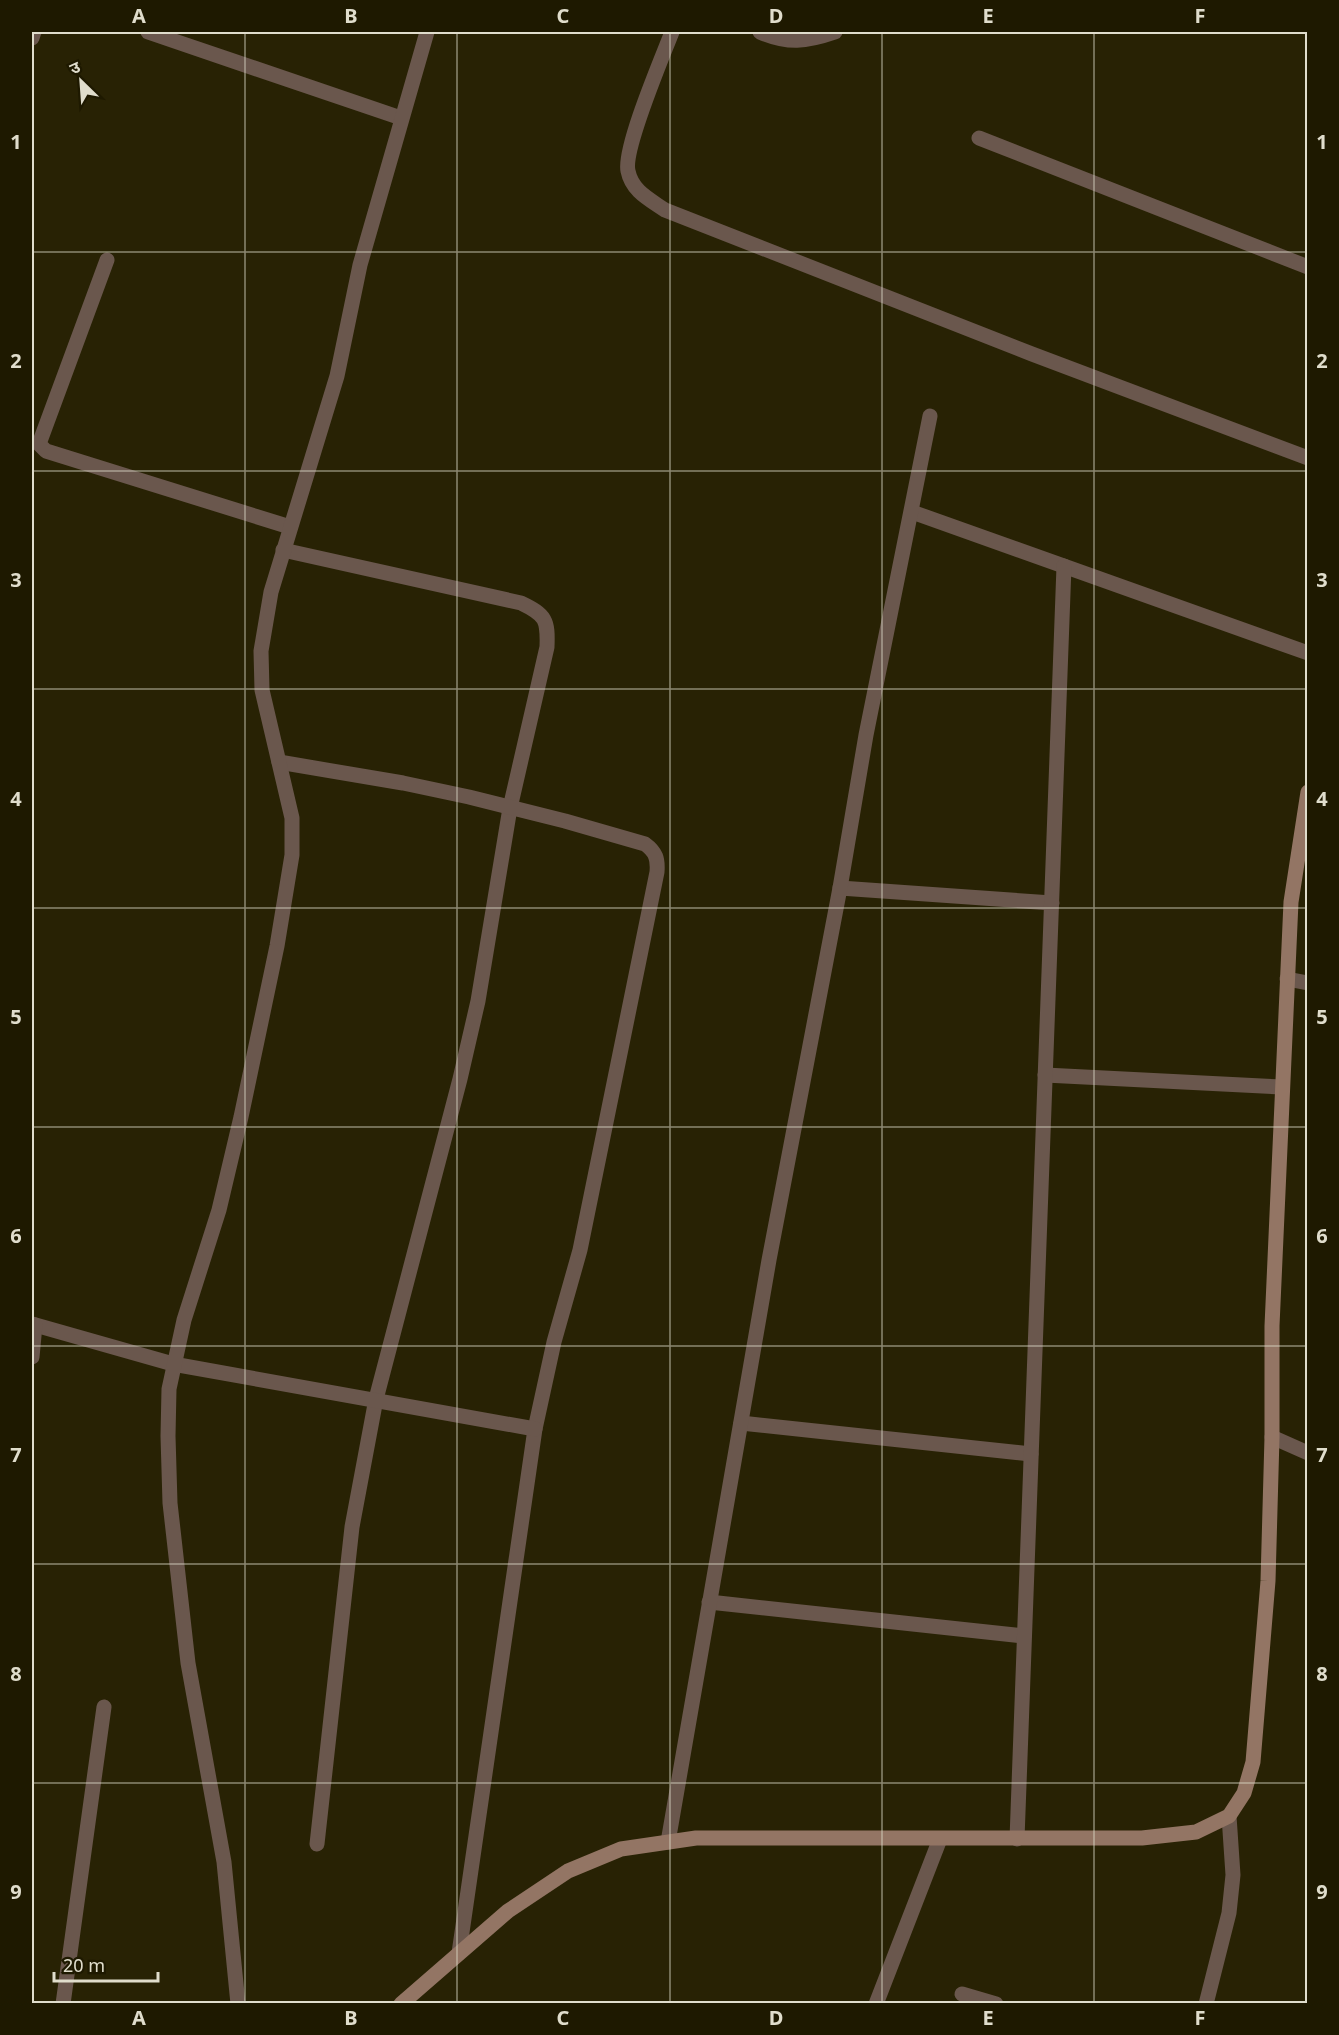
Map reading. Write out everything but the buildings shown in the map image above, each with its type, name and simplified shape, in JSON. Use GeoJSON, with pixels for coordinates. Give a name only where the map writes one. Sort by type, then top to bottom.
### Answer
{"type":"FeatureCollection","features":[{"type":"Feature","properties":{"kind":"street"},"geometry":{"type":"LineString","coordinates":[[32,38],[34,32]]}},
{"type":"Feature","properties":{"kind":"street"},"geometry":{"type":"LineString","coordinates":[[148,32],[401,118]]}},
{"type":"Feature","properties":{"kind":"street"},"geometry":{"type":"LineString","coordinates":[[238,2004],[224,1862],[188,1663],[170,1503],[169,1389],[184,1320],[219,1210],[277,946],[292,846],[292,818],[262,690],[261,651],[271,592],[338,376],[360,265],[427,32]]}},
{"type":"Feature","properties":{"kind":"street"},"geometry":{"type":"LineString","coordinates":[[672,32],[628,150],[627,171],[637,191],[665,210],[1032,354],[1308,458]]}},
{"type":"Feature","properties":{"kind":"street"},"geometry":{"type":"LineString","coordinates":[[759,32],[777,39],[810,40],[835,32]]}},
{"type":"Feature","properties":{"kind":"street"},"geometry":{"type":"LineString","coordinates":[[979,138],[1308,267]]}},
{"type":"Feature","properties":{"kind":"street"},"geometry":{"type":"LineString","coordinates":[[107,260],[39,444],[46,451],[290,527]]}},
{"type":"Feature","properties":{"kind":"street"},"geometry":{"type":"LineString","coordinates":[[668,1842],[771,1248],[840,888],[866,735],[930,416]]}},
{"type":"Feature","properties":{"kind":"street"},"geometry":{"type":"LineString","coordinates":[[912,512],[1308,653]]}},
{"type":"Feature","properties":{"kind":"street"},"geometry":{"type":"LineString","coordinates":[[283,550],[521,603],[539,612],[547,628],[547,647],[510,808],[478,1001],[376,1399],[352,1527],[317,1844]]}},
{"type":"Feature","properties":{"kind":"street"},"geometry":{"type":"LineString","coordinates":[[1017,1839],[1064,566]]}},
{"type":"Feature","properties":{"kind":"street"},"geometry":{"type":"LineString","coordinates":[[279,762],[403,783],[565,821],[645,844],[655,851],[658,861],[580,1250],[554,1342],[535,1429],[459,1953]]}},
{"type":"Feature","properties":{"kind":"street"},"geometry":{"type":"LineString","coordinates":[[408,2002],[459,1953],[508,1911],[568,1871],[621,1849],[696,1838],[1142,1838],[1196,1832],[1229,1816],[1244,1793],[1253,1762],[1268,1581],[1272,1326],[1287,979],[1291,902],[1308,792]]}},
{"type":"Feature","properties":{"kind":"street"},"geometry":{"type":"LineString","coordinates":[[840,888],[1052,903]]}},
{"type":"Feature","properties":{"kind":"street"},"geometry":{"type":"LineString","coordinates":[[1287,979],[1308,983]]}},
{"type":"Feature","properties":{"kind":"street"},"geometry":{"type":"LineString","coordinates":[[1045,1075],[1282,1087]]}},
{"type":"Feature","properties":{"kind":"street"},"geometry":{"type":"LineString","coordinates":[[32,1357],[33,1324],[173,1364],[535,1429]]}},
{"type":"Feature","properties":{"kind":"street"},"geometry":{"type":"LineString","coordinates":[[741,1423],[1031,1454]]}},
{"type":"Feature","properties":{"kind":"street"},"geometry":{"type":"LineString","coordinates":[[1272,1437],[1308,1453]]}},
{"type":"Feature","properties":{"kind":"street"},"geometry":{"type":"LineString","coordinates":[[709,1602],[1024,1636]]}},
{"type":"Feature","properties":{"kind":"street"},"geometry":{"type":"LineString","coordinates":[[63,2004],[104,1707]]}},
{"type":"Feature","properties":{"kind":"street"},"geometry":{"type":"LineString","coordinates":[[1206,2004],[1229,1913],[1233,1875],[1229,1816]]}},
{"type":"Feature","properties":{"kind":"street"},"geometry":{"type":"LineString","coordinates":[[876,2004],[940,1839]]}},
{"type":"Feature","properties":{"kind":"street"},"geometry":{"type":"LineString","coordinates":[[962,1994],[996,2004]]}}]}
